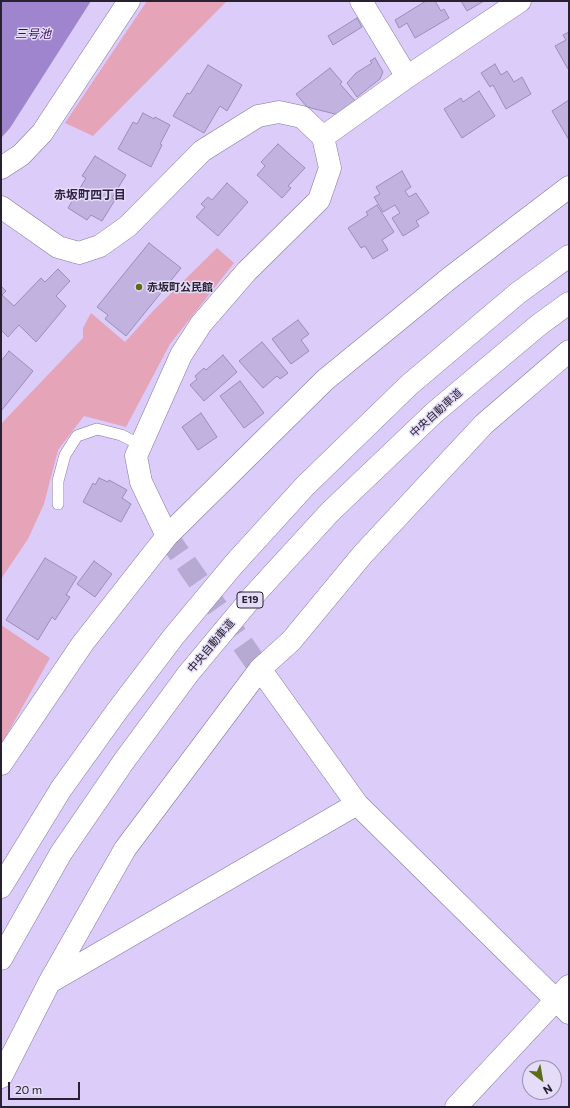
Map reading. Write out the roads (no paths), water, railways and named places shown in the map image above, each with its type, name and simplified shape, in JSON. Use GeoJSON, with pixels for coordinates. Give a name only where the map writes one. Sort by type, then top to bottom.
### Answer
{"type":"FeatureCollection","features":[{"type":"Feature","properties":{"kind":"main road"},"geometry":{"type":"LineString","coordinates":[[1,168],[21,155],[42,133],[129,1]]}},
{"type":"Feature","properties":{"kind":"main road"},"geometry":{"type":"LineString","coordinates":[[361,1],[407,77]]}},
{"type":"Feature","properties":{"kind":"main road"},"geometry":{"type":"LineString","coordinates":[[323,137],[407,77],[520,1]]}},
{"type":"Feature","properties":{"kind":"main road"},"geometry":{"type":"LineString","coordinates":[[1,207],[58,247],[79,253],[100,246],[128,226],[202,151],[258,116],[279,112],[302,117],[323,137],[330,168],[319,200],[247,271],[201,324],[181,355],[136,456],[141,482],[167,536]]}},
{"type":"Feature","properties":{"kind":"main road"},"geometry":{"type":"LineString","coordinates":[[1,764],[83,643],[167,536],[324,380],[450,277],[569,187]]}},
{"type":"Feature","properties":{"kind":"main road"},"geometry":{"type":"LineString","coordinates":[[1,887],[61,790],[117,711],[174,636],[234,564],[305,486],[410,385],[518,293],[569,256]]}},
{"type":"Feature","properties":{"kind":"main road","name":"中央自動車道"},"geometry":{"type":"LineString","coordinates":[[1,959],[61,853],[124,762],[188,674],[253,596],[330,512],[435,412],[540,324],[569,303]]}},
{"type":"Feature","properties":{"kind":"main road"},"geometry":{"type":"LineString","coordinates":[[1,1077],[49,983],[125,850],[260,669],[290,641],[363,554],[484,424],[569,351]]}},
{"type":"Feature","properties":{"kind":"main road"},"geometry":{"type":"LineString","coordinates":[[260,669],[357,804],[565,1000],[456,1107]]}},
{"type":"Feature","properties":{"kind":"main road"},"geometry":{"type":"LineString","coordinates":[[49,983],[357,804]]}},
{"type":"Feature","properties":{"kind":"lane"},"geometry":{"type":"LineString","coordinates":[[58,504],[58,481],[64,455],[76,436],[97,429],[121,435],[141,445]]}},
{"type":"Feature","properties":{"kind":"water","name":"三号池"},"geometry":{"type":"Polygon","coordinates":[[[1,1],[91,1],[10,128],[1,138],[1,1]]]}},
{"type":"Feature","properties":{"kind":"tunnel"},"geometry":{"type":"LineString","coordinates":[[167,536],[260,669]]}},
{"type":"Feature","properties":{"kind":"place","name":"赤坂町公民館"},"geometry":{"type":"Point","coordinates":[139,287]}},
{"type":"Feature","properties":{"kind":"district","name":"赤坂町四丁目"},"geometry":{"type":"Point","coordinates":[90,195]}}]}
